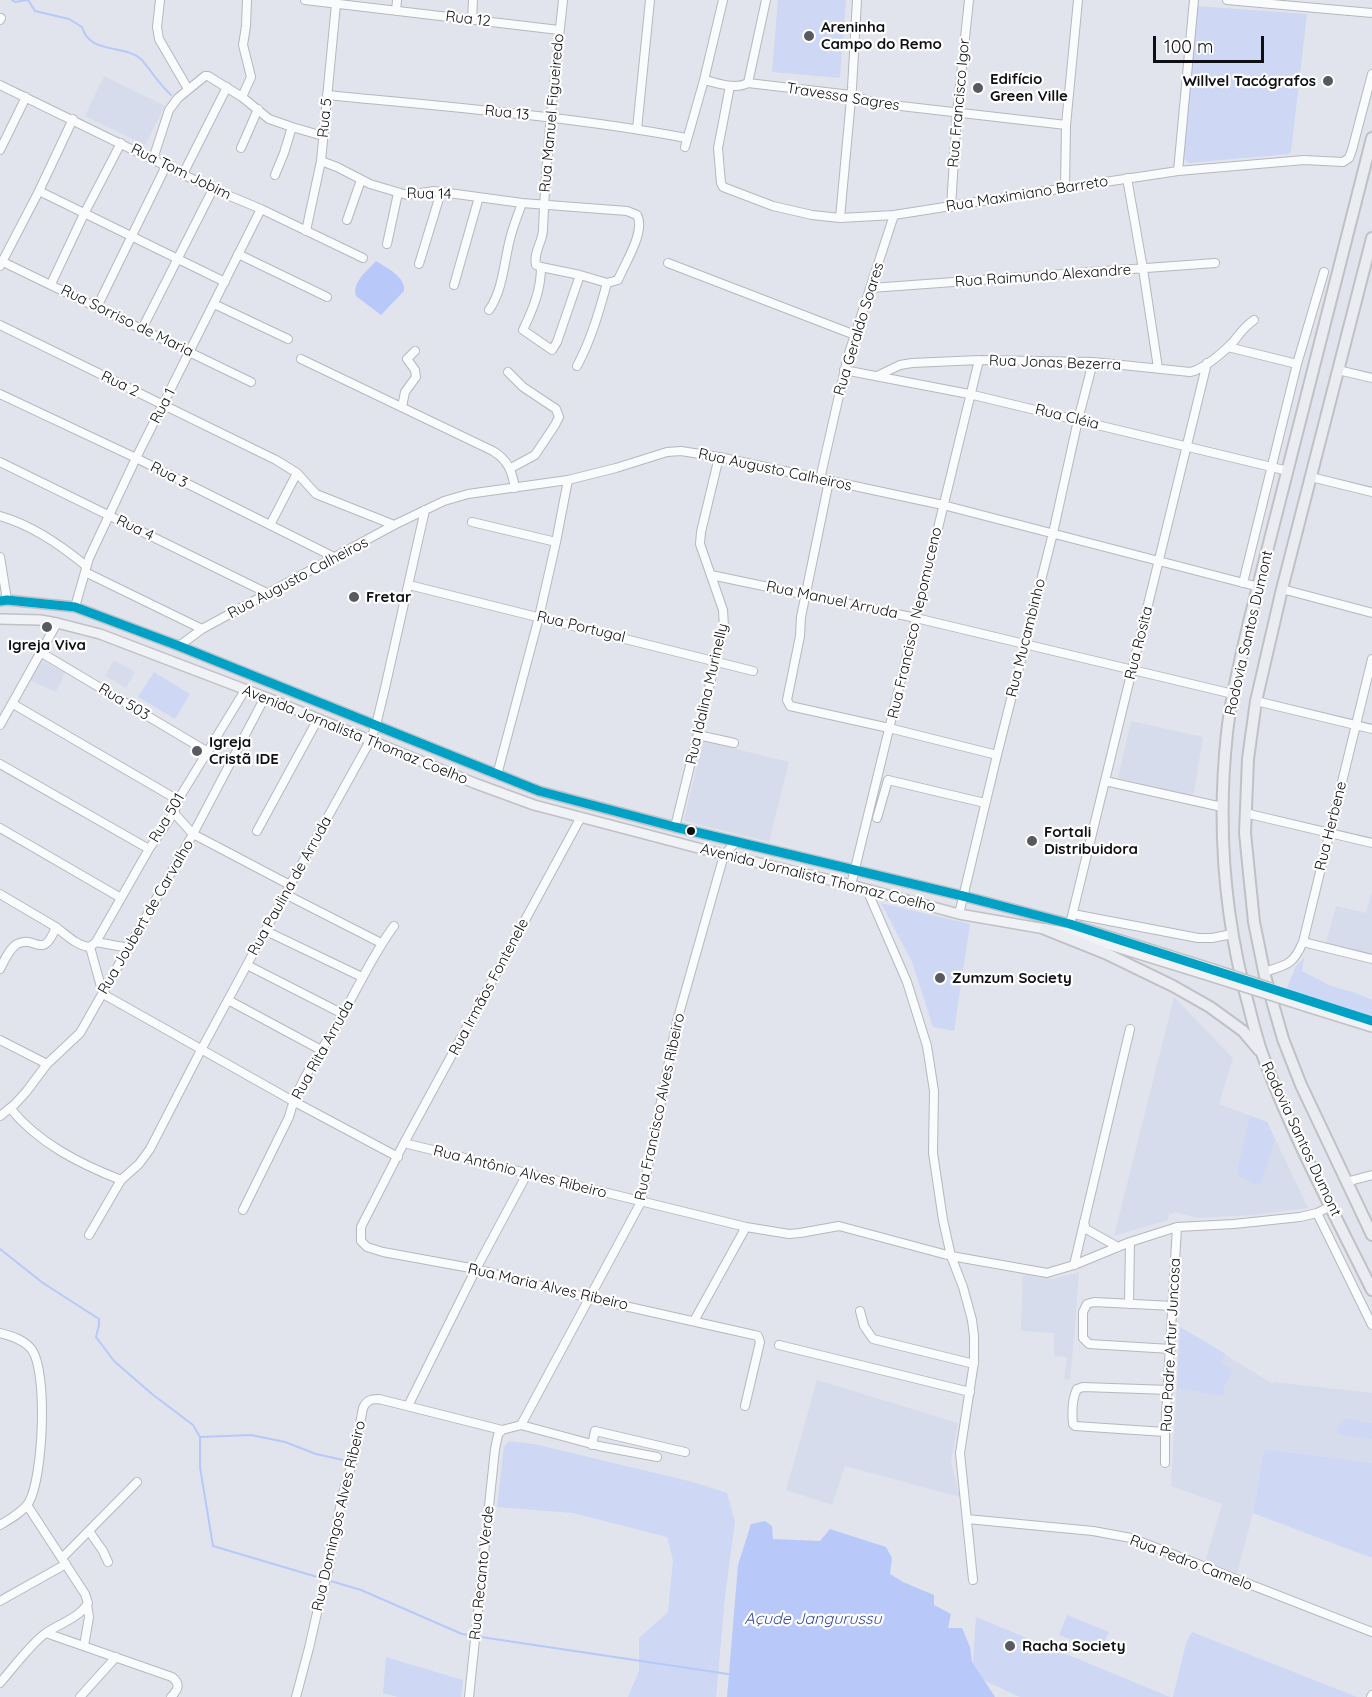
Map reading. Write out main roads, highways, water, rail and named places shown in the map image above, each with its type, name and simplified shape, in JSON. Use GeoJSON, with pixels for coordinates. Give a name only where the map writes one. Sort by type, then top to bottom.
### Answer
{"type":"FeatureCollection","features":[{"type":"Feature","properties":{"kind":"highway","name":"Rodovia Santos Dumont"},"geometry":{"type":"LineString","coordinates":[[1372,138],[1233,694],[1227,734],[1222,807],[1223,858],[1232,934],[1262,1053],[1293,1130],[1372,1290]]}},
{"type":"Feature","properties":{"kind":"highway","name":"Rodovia Santos Dumont"},"geometry":{"type":"LineString","coordinates":[[1372,238],[1369,261],[1338,370],[1256,701],[1248,759],[1245,813],[1254,922],[1264,972],[1283,1039],[1301,1085],[1372,1235]]}},
{"type":"Feature","properties":{"kind":"highway"},"geometry":{"type":"LineString","coordinates":[[1045,929],[1105,953],[1210,1007],[1243,1031],[1262,1053]]}},
{"type":"Feature","properties":{"kind":"main road","name":"Avenida Jornalista Thomaz Coelho"},"geometry":{"type":"LineString","coordinates":[[4,601],[75,607],[179,646],[538,790],[675,827],[855,871],[1071,919],[1212,973]]}},
{"type":"Feature","properties":{"kind":"main road","name":"Avenida Jornalista Thomaz Coelho"},"geometry":{"type":"LineString","coordinates":[[0,619],[40,620],[100,634],[534,805],[959,914],[1074,934],[1212,973],[1372,1027]]}},
{"type":"Feature","properties":{"kind":"main road"},"geometry":{"type":"LineString","coordinates":[[287,708],[294,692]]}},
{"type":"Feature","properties":{"kind":"main road"},"geometry":{"type":"LineString","coordinates":[[534,805],[538,790]]}},
{"type":"Feature","properties":{"kind":"main road"},"geometry":{"type":"LineString","coordinates":[[598,822],[602,808]]}},
{"type":"Feature","properties":{"kind":"main road","name":"Avenida Jornalista Thomaz Coelho"},"geometry":{"type":"LineString","coordinates":[[1315,1006],[1372,1021]]}},
{"type":"Feature","properties":{"kind":"water"},"geometry":{"type":"Polygon","coordinates":[[[376,261],[395,273],[404,286],[404,291],[381,315],[356,296],[355,291],[361,277],[376,261]]]}},
{"type":"Feature","properties":{"kind":"water","name":"Açude Jangurussu"},"geometry":{"type":"Polygon","coordinates":[[[765,1521],[772,1526],[773,1539],[820,1541],[830,1529],[886,1547],[892,1558],[890,1574],[934,1595],[934,1605],[951,1614],[948,1628],[962,1628],[970,1647],[972,1662],[995,1697],[727,1697],[738,1565],[751,1524],[765,1521]]]}},
{"type":"Feature","properties":{"kind":"waterway"},"geometry":{"type":"LineString","coordinates":[[12,0],[15,2],[27,0]]}},
{"type":"Feature","properties":{"kind":"waterway"},"geometry":{"type":"LineString","coordinates":[[28,0],[35,11],[69,19],[82,27],[92,42],[134,54],[141,59],[171,95]]}},
{"type":"Feature","properties":{"kind":"waterway"},"geometry":{"type":"LineString","coordinates":[[0,1249],[43,1283],[99,1319],[96,1337],[114,1361],[193,1425],[200,1437],[200,1467],[213,1546],[361,1590],[469,1635]]}},
{"type":"Feature","properties":{"kind":"waterway"},"geometry":{"type":"LineString","coordinates":[[200,1437],[251,1435],[285,1442],[316,1454],[343,1460]]}},
{"type":"Feature","properties":{"kind":"waterway"},"geometry":{"type":"LineString","coordinates":[[481,1637],[728,1674]]}},
{"type":"Feature","properties":{"kind":"place","name":"Areninha Campo do Remo"},"geometry":{"type":"Point","coordinates":[809,36]}},
{"type":"Feature","properties":{"kind":"place","name":"Willvel Tacógrafos"},"geometry":{"type":"Point","coordinates":[1328,81]}},
{"type":"Feature","properties":{"kind":"place","name":"Edifício Green Ville"},"geometry":{"type":"Point","coordinates":[978,88]}},
{"type":"Feature","properties":{"kind":"place","name":"Fretar"},"geometry":{"type":"Point","coordinates":[354,597]}},
{"type":"Feature","properties":{"kind":"place","name":"Igreja Viva"},"geometry":{"type":"Point","coordinates":[47,627]}},
{"type":"Feature","properties":{"kind":"place","name":"Igreja Cristã IDE"},"geometry":{"type":"Point","coordinates":[197,751]}},
{"type":"Feature","properties":{"kind":"place","name":"Fortali Distribuidora"},"geometry":{"type":"Point","coordinates":[1032,841]}},
{"type":"Feature","properties":{"kind":"place","name":"Zumzum Society"},"geometry":{"type":"Point","coordinates":[940,978]}},
{"type":"Feature","properties":{"kind":"place","name":"Racha Society"},"geometry":{"type":"Point","coordinates":[1010,1646]}}]}
